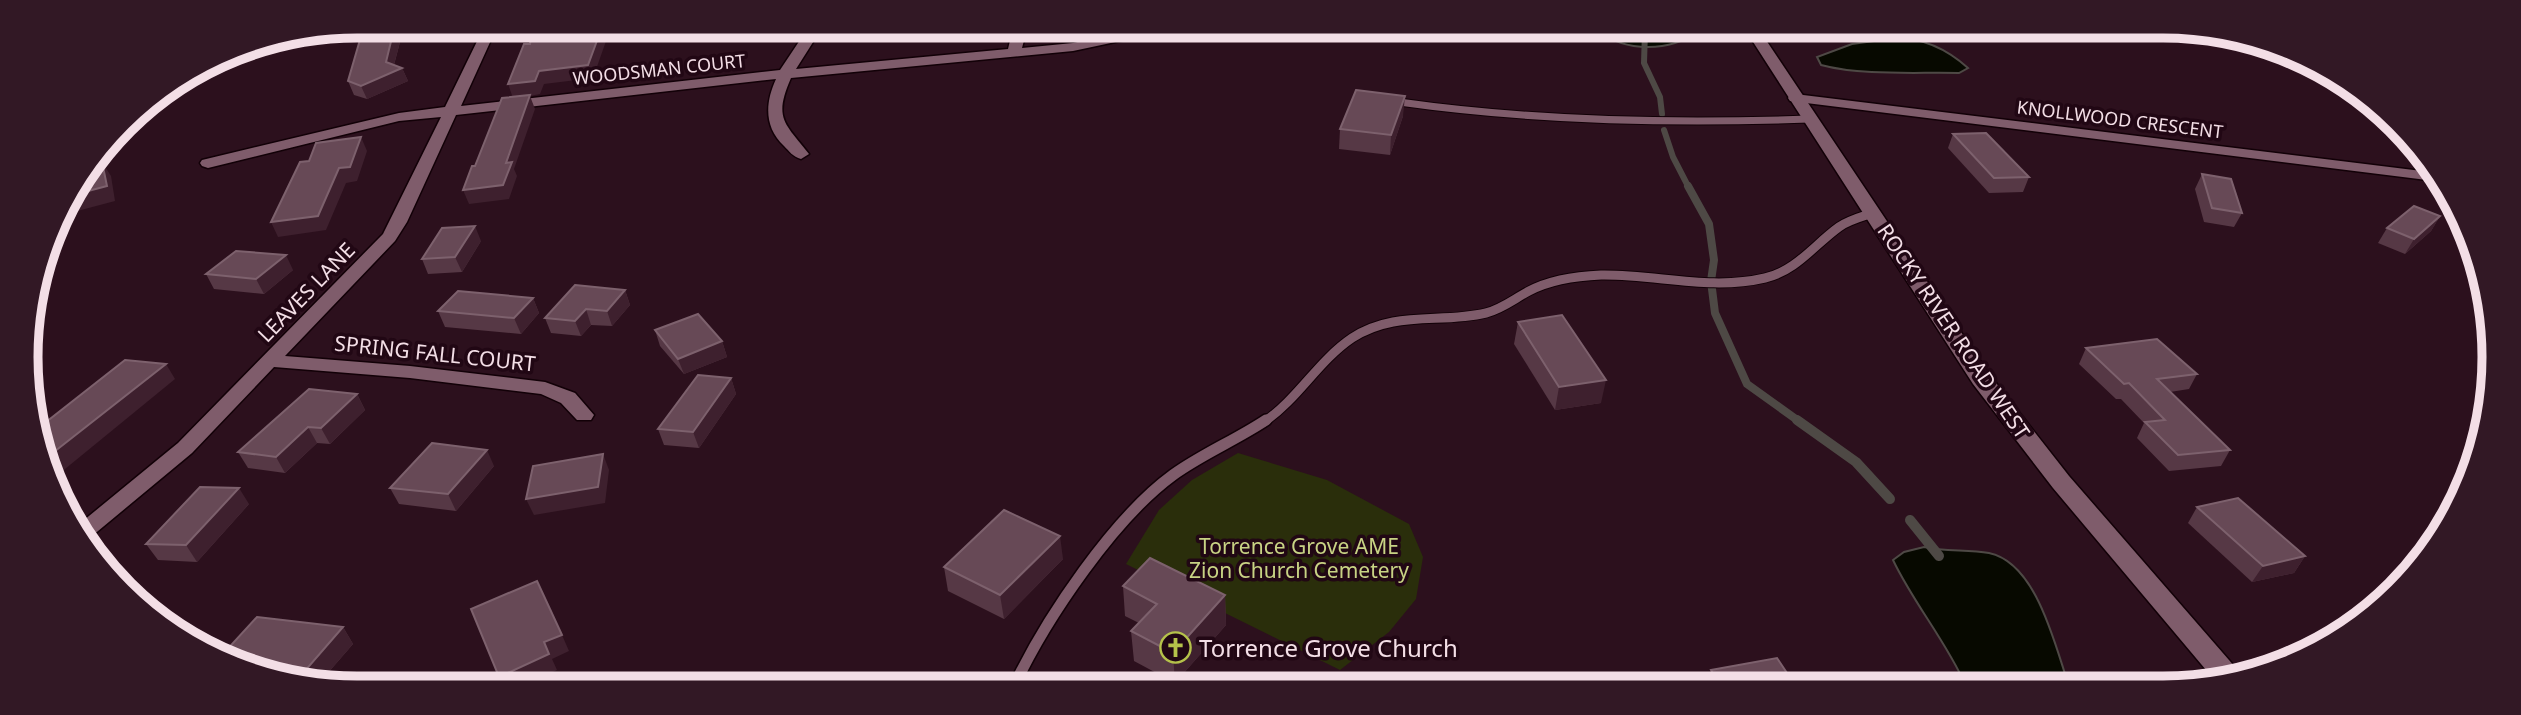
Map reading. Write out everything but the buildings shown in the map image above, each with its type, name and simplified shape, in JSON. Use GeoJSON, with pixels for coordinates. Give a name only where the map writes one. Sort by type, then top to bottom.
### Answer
{"type":"FeatureCollection","features":[{"type":"Feature","properties":{"kind":"street","name":"LEAVES LANE"},"geometry":{"type":"LineString","coordinates":[[88,529],[185,448],[389,237],[399,222],[485,38]]}},
{"type":"Feature","properties":{"kind":"street"},"geometry":{"type":"LineString","coordinates":[[801,154],[780,132],[774,117],[774,99],[785,74],[808,38]]}},
{"type":"Feature","properties":{"kind":"street"},"geometry":{"type":"LineString","coordinates":[[1014,53],[1018,38]]}},
{"type":"Feature","properties":{"kind":"street","name":"WOODSMAN COURT"},"geometry":{"type":"LineString","coordinates":[[208,163],[367,123],[451,110],[785,74],[1073,47],[1116,38]]}},
{"type":"Feature","properties":{"kind":"street","name":"ROCKY RIVER ROAD WEST"},"geometry":{"type":"LineString","coordinates":[[1757,38],[1981,379],[2052,471],[2223,671]]}},
{"type":"Feature","properties":{"kind":"street","name":"KNOLLWOOD CRESCENT"},"geometry":{"type":"LineString","coordinates":[[1795,99],[2426,176]]}},
{"type":"Feature","properties":{"kind":"street","name":"SPRING FALL COURT"},"geometry":{"type":"LineString","coordinates":[[271,360],[410,372],[545,388],[568,398],[584,415]]}},
{"type":"Feature","properties":{"kind":"lane"},"geometry":{"type":"LineString","coordinates":[[1399,102],[1458,109],[1655,121],[1809,119]]}},
{"type":"Feature","properties":{"kind":"lane"},"geometry":{"type":"LineString","coordinates":[[1019,676],[1027,657],[1122,520],[1145,497],[1175,474],[1282,409],[1338,346],[1355,336],[1390,322],[1435,316],[1469,316],[1492,311],[1530,291],[1553,282],[1578,277],[1604,275],[1730,284],[1770,278],[1809,255],[1840,226],[1873,213]]}},
{"type":"Feature","properties":{"kind":"green space","name":"Torrence Grove AME Zion Church Cemetery"},"geometry":{"type":"Polygon","coordinates":[[[1238,453],[1327,480],[1409,524],[1423,557],[1416,599],[1389,632],[1340,670],[1126,564],[1159,510],[1192,480],[1238,453]]]}},
{"type":"Feature","properties":{"kind":"shaded area"},"geometry":{"type":"Polygon","coordinates":[[[1609,38],[1687,38],[1662,46],[1621,43],[1609,38]]]}},
{"type":"Feature","properties":{"kind":"shaded area"},"geometry":{"type":"Polygon","coordinates":[[[1896,38],[1935,46],[1968,68],[1959,73],[1871,72],[1821,65],[1817,57],[1852,44],[1896,38]]]}},
{"type":"Feature","properties":{"kind":"shaded area"},"geometry":{"type":"Polygon","coordinates":[[[1924,547],[1989,553],[2006,560],[2020,572],[2042,608],[2066,676],[1961,676],[1893,560],[1904,552],[1924,547]]]}},
{"type":"Feature","properties":{"kind":"waterway"},"geometry":{"type":"LineString","coordinates":[[1645,38],[1644,63],[1660,97],[1662,114]]}},
{"type":"Feature","properties":{"kind":"waterway"},"geometry":{"type":"LineString","coordinates":[[1664,130],[1673,157],[1689,188]]}},
{"type":"Feature","properties":{"kind":"waterway"},"geometry":{"type":"LineString","coordinates":[[1688,186],[1709,224],[1714,260],[1711,281],[1715,313],[1747,384],[1800,422]]}},
{"type":"Feature","properties":{"kind":"waterway"},"geometry":{"type":"LineString","coordinates":[[1797,420],[1856,462],[1890,499]]}},
{"type":"Feature","properties":{"kind":"waterway"},"geometry":{"type":"LineString","coordinates":[[1910,520],[1939,556]]}},
{"type":"Feature","properties":{"kind":"place","name":"Torrence Grove Church"},"geometry":{"type":"Point","coordinates":[1176,647]}}]}
